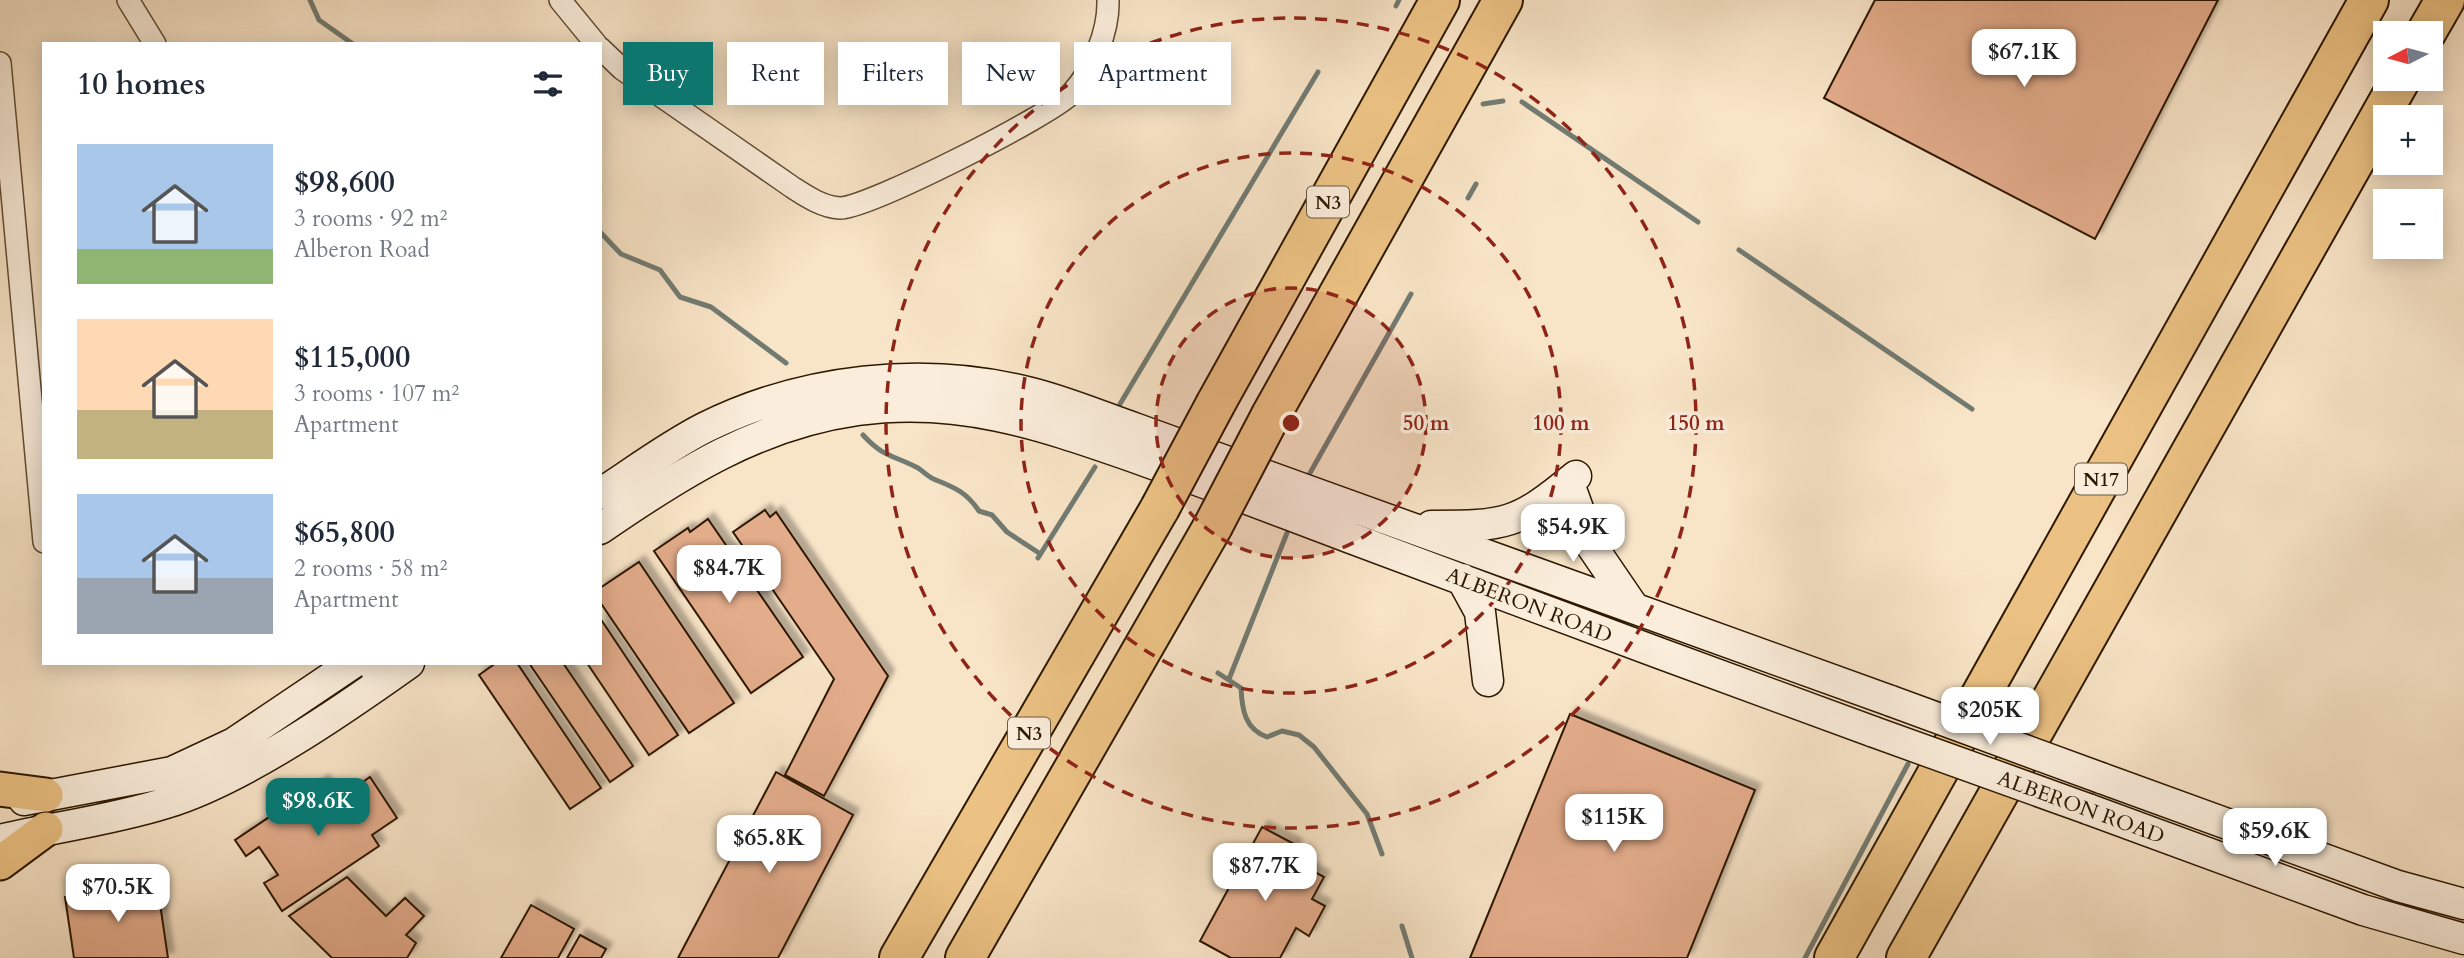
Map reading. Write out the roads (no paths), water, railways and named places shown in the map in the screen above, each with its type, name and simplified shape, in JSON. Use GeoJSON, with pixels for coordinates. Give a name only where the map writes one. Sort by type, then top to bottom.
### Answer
{"type":"FeatureCollection","features":[{"type":"Feature","properties":{"kind":"highway","name":"N3"},"geometry":{"type":"LineString","coordinates":[[899,958],[1160,508],[1440,0]]}},
{"type":"Feature","properties":{"kind":"highway","name":"N3"},"geometry":{"type":"LineString","coordinates":[[965,958],[1213,526],[1271,415],[1503,0]]}},
{"type":"Feature","properties":{"kind":"highway","name":"N17"},"geometry":{"type":"LineString","coordinates":[[1833,958],[2369,0]]}},
{"type":"Feature","properties":{"kind":"highway"},"geometry":{"type":"LineString","coordinates":[[2433,21],[2445,0]]}},
{"type":"Feature","properties":{"kind":"highway"},"geometry":{"type":"LineString","coordinates":[[1906,958],[2393,91]]}},
{"type":"Feature","properties":{"kind":"main road","name":"ALBERON ROAD"},"geometry":{"type":"LineString","coordinates":[[602,494],[702,429],[747,409],[799,393],[859,383],[938,380],[1032,393],[1634,608],[2398,886],[2464,904]]}},
{"type":"Feature","properties":{"kind":"main road","name":"ALBERON ROAD"},"geometry":{"type":"LineString","coordinates":[[602,528],[688,469],[722,451],[788,424],[859,409],[966,409],[1039,425],[1203,481],[1874,732],[2376,915],[2464,939]]}},
{"type":"Feature","properties":{"kind":"main road"},"geometry":{"type":"LineString","coordinates":[[1406,526],[1493,525],[1513,520],[1538,507],[1573,482],[1591,545],[1634,608]]}},
{"type":"Feature","properties":{"kind":"main road"},"geometry":{"type":"LineString","coordinates":[[1461,579],[1480,612],[1489,681]]}},
{"type":"Feature","properties":{"kind":"main road"},"geometry":{"type":"LineString","coordinates":[[0,805],[147,777],[190,764],[233,743],[350,665]]}},
{"type":"Feature","properties":{"kind":"main road"},"geometry":{"type":"LineString","coordinates":[[0,840],[98,821],[187,794],[231,775],[373,674],[402,665]]}},
{"type":"Feature","properties":{"kind":"main road"},"geometry":{"type":"LineString","coordinates":[[0,789],[46,795]]}},
{"type":"Feature","properties":{"kind":"main road"},"geometry":{"type":"LineString","coordinates":[[0,863],[46,829]]}},
{"type":"Feature","properties":{"kind":"street"},"geometry":{"type":"LineString","coordinates":[[128,0],[154,42]]}},
{"type":"Feature","properties":{"kind":"street"},"geometry":{"type":"LineString","coordinates":[[559,0],[594,42]]}},
{"type":"Feature","properties":{"kind":"street"},"geometry":{"type":"LineString","coordinates":[[602,50],[622,69],[762,166],[827,205],[839,208],[862,204],[1033,119],[1070,96],[1087,70],[1103,34],[1108,0]]}},
{"type":"Feature","properties":{"kind":"street"},"geometry":{"type":"LineString","coordinates":[[0,63],[42,520]]}},
{"type":"Feature","properties":{"kind":"waterway"},"geometry":{"type":"LineString","coordinates":[[310,0],[319,20],[350,42]]}},
{"type":"Feature","properties":{"kind":"waterway"},"geometry":{"type":"LineString","coordinates":[[1396,6],[1399,0]]}},
{"type":"Feature","properties":{"kind":"waterway"},"geometry":{"type":"LineString","coordinates":[[1120,404],[1318,72]]}},
{"type":"Feature","properties":{"kind":"waterway"},"geometry":{"type":"LineString","coordinates":[[1483,104],[1503,101]]}},
{"type":"Feature","properties":{"kind":"waterway"},"geometry":{"type":"LineString","coordinates":[[1522,102],[1698,222]]}},
{"type":"Feature","properties":{"kind":"waterway"},"geometry":{"type":"LineString","coordinates":[[1468,198],[1476,184]]}},
{"type":"Feature","properties":{"kind":"waterway"},"geometry":{"type":"LineString","coordinates":[[602,234],[621,254],[660,270],[680,297],[711,307],[786,363]]}},
{"type":"Feature","properties":{"kind":"waterway"},"geometry":{"type":"LineString","coordinates":[[1739,250],[1972,409]]}},
{"type":"Feature","properties":{"kind":"waterway"},"geometry":{"type":"LineString","coordinates":[[1310,473],[1411,294]]}},
{"type":"Feature","properties":{"kind":"waterway"},"geometry":{"type":"LineString","coordinates":[[863,435],[883,452],[960,492],[979,511],[992,515],[1007,532],[1039,553]]}},
{"type":"Feature","properties":{"kind":"waterway"},"geometry":{"type":"LineString","coordinates":[[1038,558],[1095,467]]}},
{"type":"Feature","properties":{"kind":"waterway"},"geometry":{"type":"LineString","coordinates":[[1229,679],[1287,533]]}},
{"type":"Feature","properties":{"kind":"waterway"},"geometry":{"type":"LineString","coordinates":[[1218,673],[1241,688],[1246,718],[1260,734],[1267,737],[1282,731],[1299,735],[1314,747],[1367,814],[1382,854]]}},
{"type":"Feature","properties":{"kind":"waterway"},"geometry":{"type":"LineString","coordinates":[[1805,958],[1908,764]]}},
{"type":"Feature","properties":{"kind":"waterway"},"geometry":{"type":"LineString","coordinates":[[1402,926],[1412,958]]}}]}
